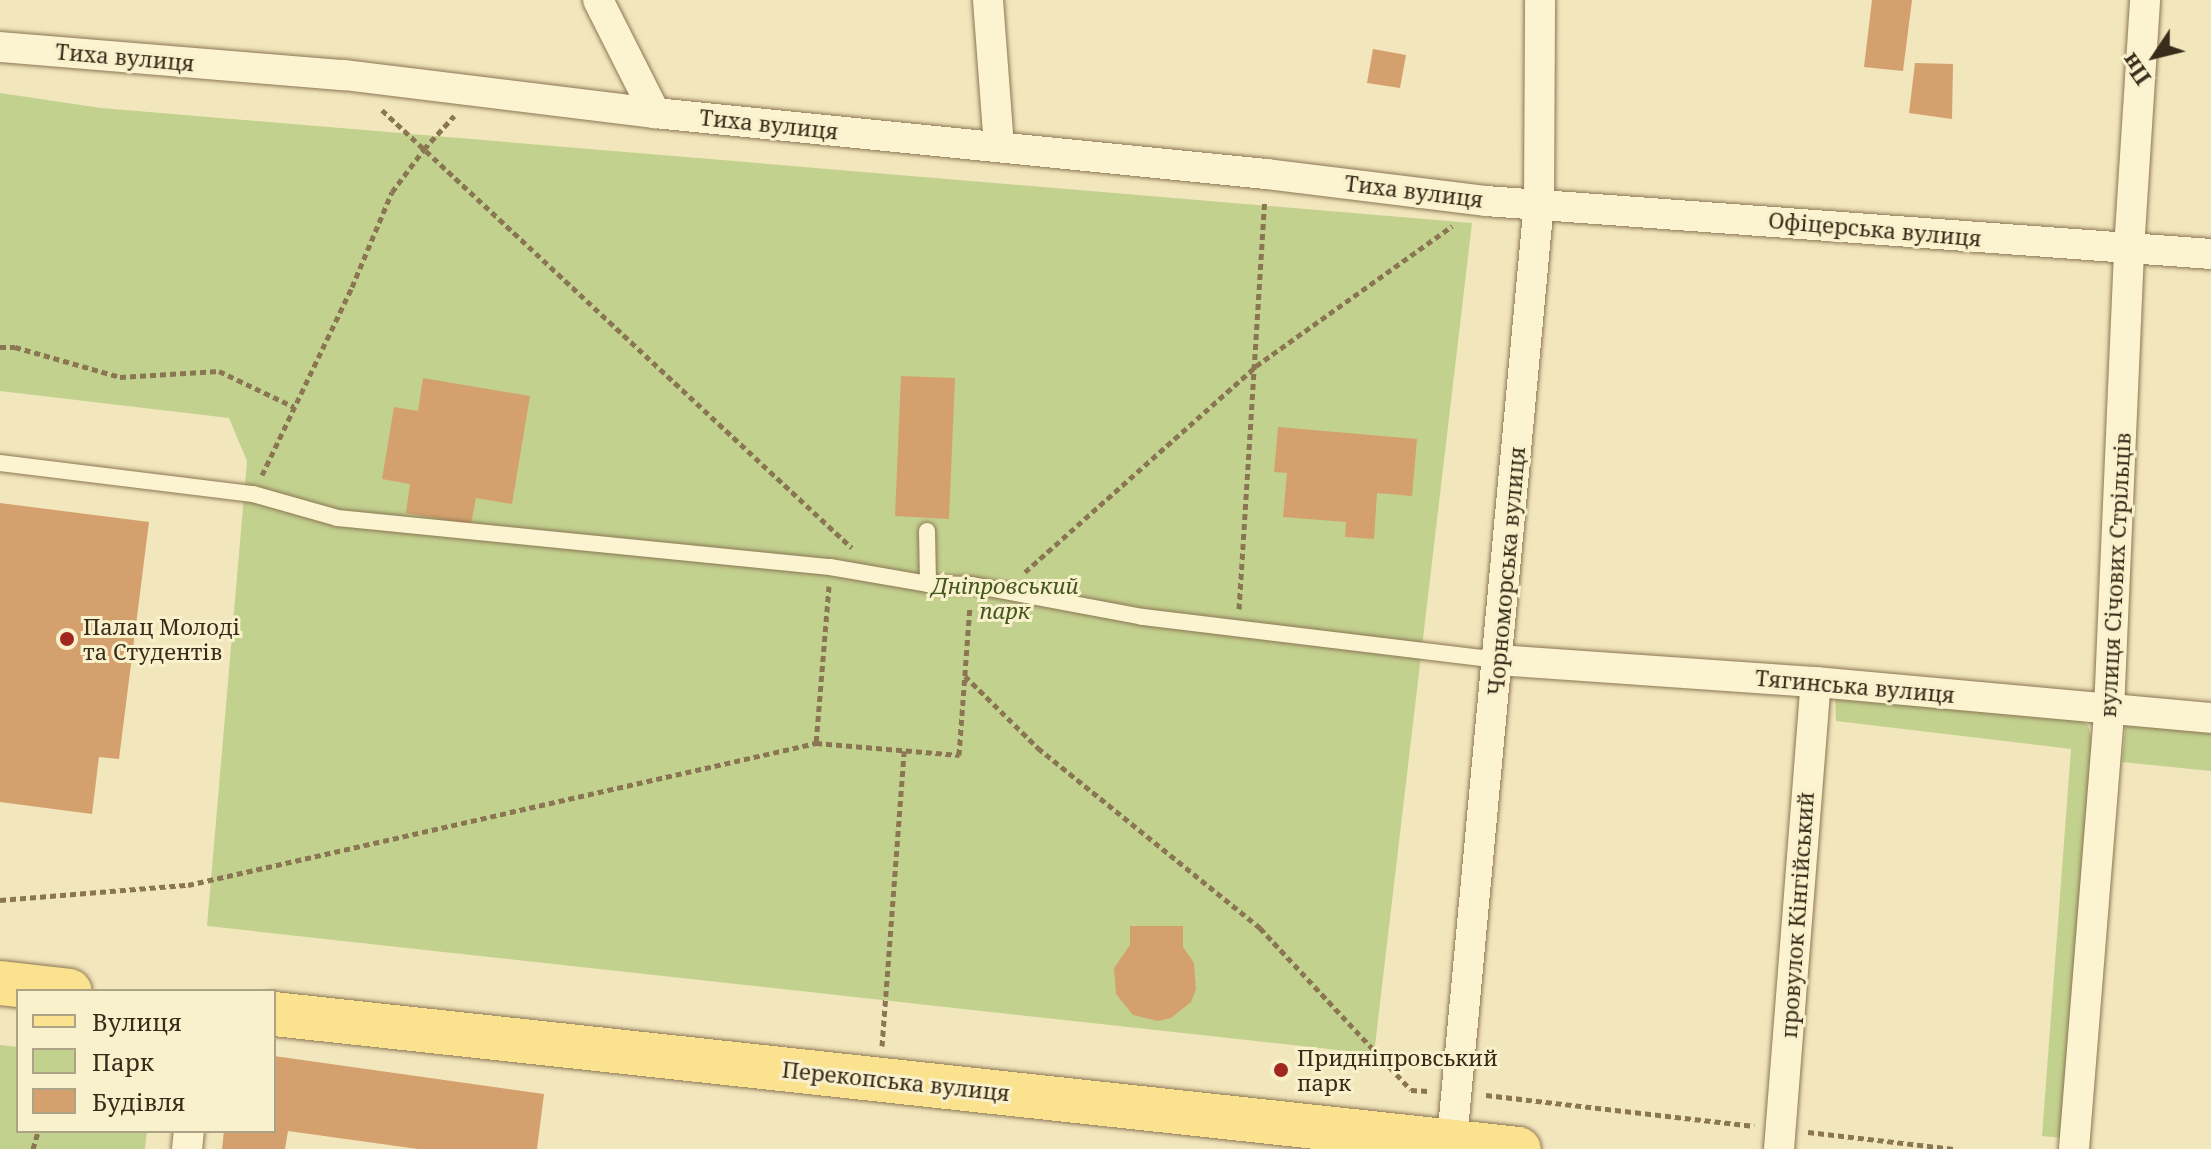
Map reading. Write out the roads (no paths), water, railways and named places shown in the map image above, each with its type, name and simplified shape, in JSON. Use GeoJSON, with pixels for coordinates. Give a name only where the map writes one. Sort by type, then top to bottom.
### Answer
{"type":"FeatureCollection","features":[{"type":"Feature","properties":{"kind":"main road"},"geometry":{"type":"LineString","coordinates":[[0,983],[52,989]]}},
{"type":"Feature","properties":{"kind":"main road","name":"Перекопська вулиця"},"geometry":{"type":"LineString","coordinates":[[276,1014],[1519,1149]]}},
{"type":"Feature","properties":{"kind":"street"},"geometry":{"type":"LineString","coordinates":[[598,0],[655,113]]}},
{"type":"Feature","properties":{"kind":"street"},"geometry":{"type":"LineString","coordinates":[[988,0],[999,147]]}},
{"type":"Feature","properties":{"kind":"street","name":"Чорноморська вулиця"},"geometry":{"type":"LineString","coordinates":[[1452,1140],[1539,202],[1540,0]]}},
{"type":"Feature","properties":{"kind":"street","name":"вулиця Січових Стрільців"},"geometry":{"type":"LineString","coordinates":[[2074,1149],[2109,710],[2129,249],[2145,0]]}},
{"type":"Feature","properties":{"kind":"street","name":"Тиха вулиця"},"geometry":{"type":"LineString","coordinates":[[0,47],[344,75],[655,113],[1266,174],[1486,201],[1539,202]]}},
{"type":"Feature","properties":{"kind":"street","name":"Офіцерська вулиця"},"geometry":{"type":"LineString","coordinates":[[1539,202],[2211,254]]}},
{"type":"Feature","properties":{"kind":"street","name":"Тягинська вулиця"},"geometry":{"type":"LineString","coordinates":[[1498,660],[1816,682],[2211,718]]}},
{"type":"Feature","properties":{"kind":"street","name":"провулок Кінгійський"},"geometry":{"type":"LineString","coordinates":[[1780,1139],[1816,682]]}},
{"type":"Feature","properties":{"kind":"lane"},"geometry":{"type":"LineString","coordinates":[[0,463],[253,494],[338,518],[830,567],[928,584],[972,585],[1143,617],[1238,626],[1498,660]]}},
{"type":"Feature","properties":{"kind":"lane"},"geometry":{"type":"LineString","coordinates":[[927,531],[928,584]]}},
{"type":"Feature","properties":{"kind":"place","name":"Палац Молоді та Студентів"},"geometry":{"type":"Point","coordinates":[67,639]}},
{"type":"Feature","properties":{"kind":"place","name":"Придніпровський парк"},"geometry":{"type":"Point","coordinates":[1281,1070]}},
{"type":"Feature","properties":{"kind":"park label","name":"Дніпровський парк"},"geometry":{"type":"Point","coordinates":[1005,598]}}]}
